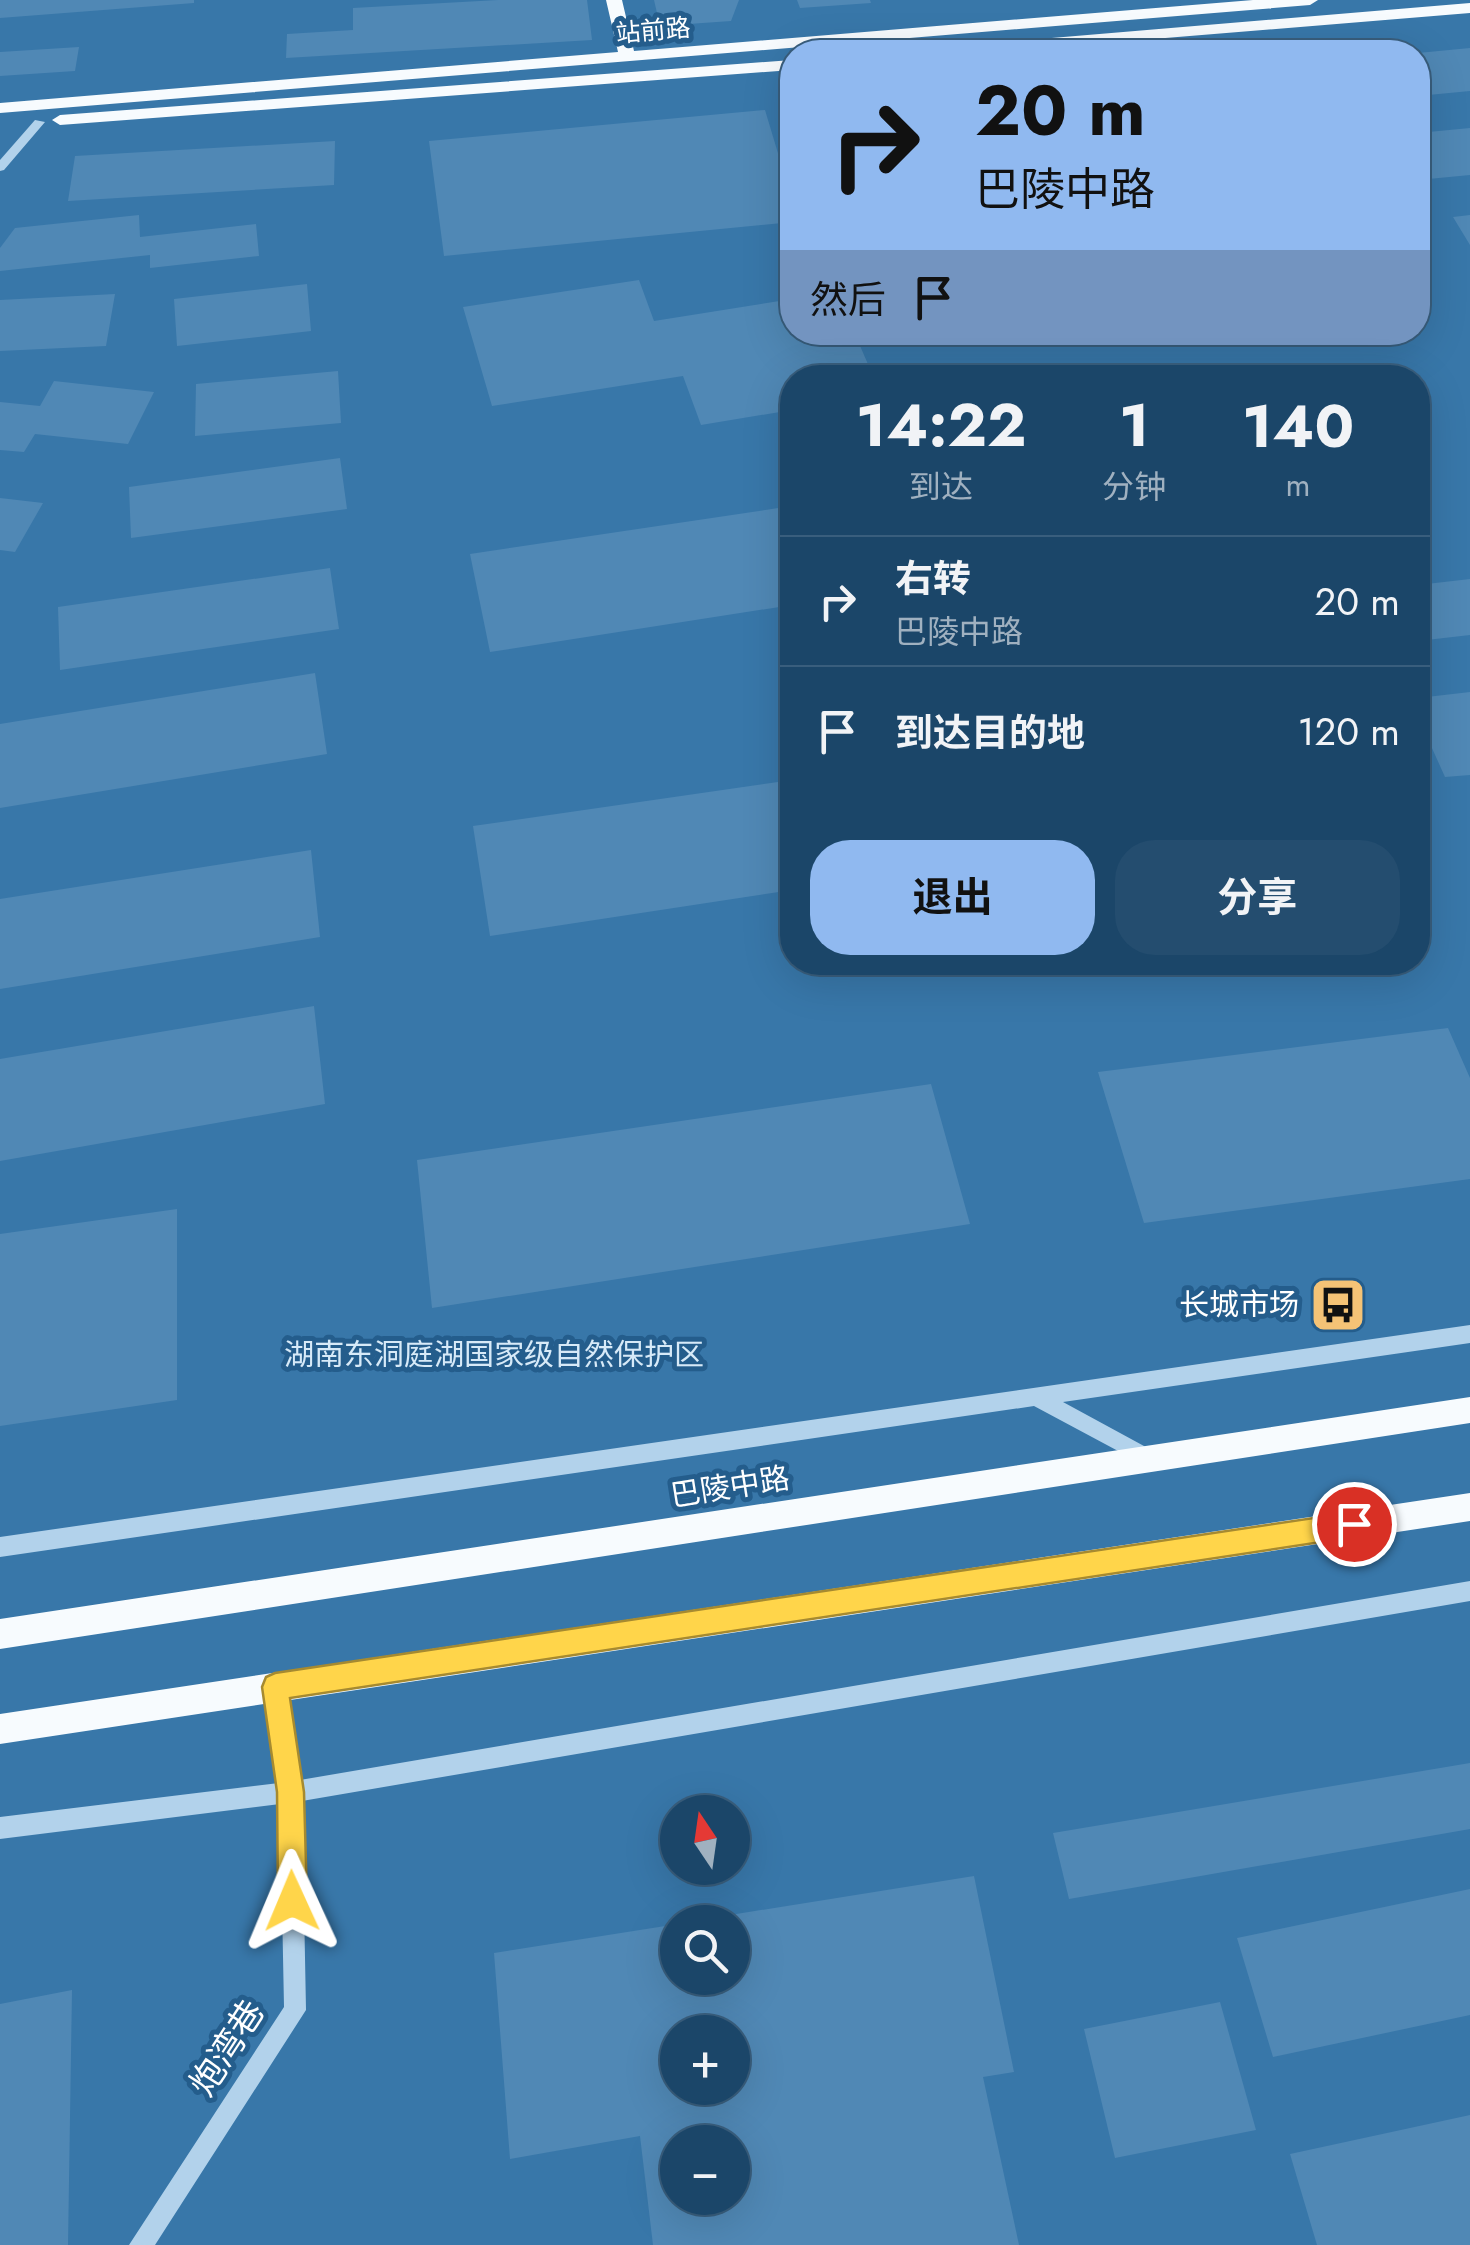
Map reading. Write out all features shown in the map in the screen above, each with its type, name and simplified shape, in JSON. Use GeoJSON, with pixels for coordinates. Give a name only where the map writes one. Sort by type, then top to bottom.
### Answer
{"type":"FeatureCollection","features":[{"type":"Feature","properties":{"kind":"main road"},"geometry":{"type":"LineString","coordinates":[[614,0],[627,58]]}},
{"type":"Feature","properties":{"kind":"main road","name":"站前路"},"geometry":{"type":"LineString","coordinates":[[839,40],[1310,0]]}},
{"type":"Feature","properties":{"kind":"main road"},"geometry":{"type":"LineString","coordinates":[[1087,40],[1470,8]]}},
{"type":"Feature","properties":{"kind":"main road","name":"站前路"},"geometry":{"type":"LineString","coordinates":[[0,108],[780,45]]}},
{"type":"Feature","properties":{"kind":"main road","name":"站前路"},"geometry":{"type":"LineString","coordinates":[[0,125],[780,66]]}},
{"type":"Feature","properties":{"kind":"main road","name":"巴陵中路"},"geometry":{"type":"LineString","coordinates":[[0,1634],[1470,1410]]}},
{"type":"Feature","properties":{"kind":"main road"},"geometry":{"type":"LineString","coordinates":[[0,1728],[1470,1507]]}},
{"type":"Feature","properties":{"kind":"street"},"geometry":{"type":"LineString","coordinates":[[0,167],[38,122]]}},
{"type":"Feature","properties":{"kind":"street"},"geometry":{"type":"LineString","coordinates":[[0,1547],[1470,1334]]}},
{"type":"Feature","properties":{"kind":"street"},"geometry":{"type":"LineString","coordinates":[[1037,1398],[1149,1458]]}},
{"type":"Feature","properties":{"kind":"street"},"geometry":{"type":"LineString","coordinates":[[0,1828],[290,1792],[1470,1591]]}},
{"type":"Feature","properties":{"kind":"street","name":"炮湾巷"},"geometry":{"type":"LineString","coordinates":[[141,2245],[294,2010],[290,1792],[275,1687]]}},
{"type":"Feature","properties":{"kind":"green space","name":"湖南东洞庭湖国家级自然保护区"},"geometry":{"type":"Polygon","coordinates":[[[0,0],[1470,0],[1470,2245],[0,2245],[0,0]]]}},
{"type":"Feature","properties":{"kind":"building"},"geometry":{"type":"Polygon","coordinates":[[[0,0],[194,0],[194,3],[0,18],[0,0]]]}},
{"type":"Feature","properties":{"kind":"building"},"geometry":{"type":"Polygon","coordinates":[[[498,0],[587,0],[592,40],[286,58],[287,34],[353,30],[353,8],[498,0]]]}},
{"type":"Feature","properties":{"kind":"building"},"geometry":{"type":"Polygon","coordinates":[[[654,0],[739,0],[731,21],[660,26],[654,0]]]}},
{"type":"Feature","properties":{"kind":"building"},"geometry":{"type":"Polygon","coordinates":[[[797,0],[870,0],[871,3],[800,8],[797,0]]]}},
{"type":"Feature","properties":{"kind":"building"},"geometry":{"type":"Polygon","coordinates":[[[79,47],[75,71],[0,76],[0,52],[79,47]]]}},
{"type":"Feature","properties":{"kind":"building"},"geometry":{"type":"Polygon","coordinates":[[[1470,48],[1470,91],[1430,95],[1430,52],[1470,48]]]}},
{"type":"Feature","properties":{"kind":"building"},"geometry":{"type":"Polygon","coordinates":[[[765,110],[780,160],[780,223],[444,256],[429,141],[765,110]]]}},
{"type":"Feature","properties":{"kind":"building"},"geometry":{"type":"Polygon","coordinates":[[[1470,128],[1470,175],[1430,179],[1430,132],[1470,128]]]}},
{"type":"Feature","properties":{"kind":"building"},"geometry":{"type":"Polygon","coordinates":[[[335,141],[334,185],[68,201],[75,156],[335,141]]]}},
{"type":"Feature","properties":{"kind":"building"},"geometry":{"type":"Polygon","coordinates":[[[139,215],[140,237],[256,224],[259,256],[150,268],[150,255],[0,271],[0,248],[15,228],[139,215]]]}},
{"type":"Feature","properties":{"kind":"building"},"geometry":{"type":"Polygon","coordinates":[[[1470,215],[1470,245],[1453,217],[1470,215]]]}},
{"type":"Feature","properties":{"kind":"building"},"geometry":{"type":"Polygon","coordinates":[[[639,280],[654,321],[780,301],[780,345],[860,345],[868,365],[780,365],[780,412],[701,425],[683,376],[492,406],[463,307],[639,280]]]}},
{"type":"Feature","properties":{"kind":"building"},"geometry":{"type":"Polygon","coordinates":[[[307,284],[311,331],[177,346],[174,299],[307,284]]]}},
{"type":"Feature","properties":{"kind":"building"},"geometry":{"type":"Polygon","coordinates":[[[115,294],[106,346],[0,351],[0,300],[115,294]]]}},
{"type":"Feature","properties":{"kind":"building"},"geometry":{"type":"Polygon","coordinates":[[[338,371],[341,423],[195,436],[196,384],[338,371]]]}},
{"type":"Feature","properties":{"kind":"building"},"geometry":{"type":"Polygon","coordinates":[[[54,381],[154,392],[128,444],[35,434],[24,452],[0,450],[0,402],[40,406],[54,381]]]}},
{"type":"Feature","properties":{"kind":"building"},"geometry":{"type":"Polygon","coordinates":[[[340,458],[347,509],[131,538],[129,487],[340,458]]]}},
{"type":"Feature","properties":{"kind":"building"},"geometry":{"type":"Polygon","coordinates":[[[0,498],[43,503],[15,552],[0,550],[0,498]]]}},
{"type":"Feature","properties":{"kind":"building"},"geometry":{"type":"Polygon","coordinates":[[[780,508],[780,607],[490,652],[470,554],[780,508]]]}},
{"type":"Feature","properties":{"kind":"building"},"geometry":{"type":"Polygon","coordinates":[[[330,568],[339,629],[60,670],[58,607],[330,568]]]}},
{"type":"Feature","properties":{"kind":"building"},"geometry":{"type":"Polygon","coordinates":[[[1470,579],[1470,635],[1430,640],[1430,584],[1470,579]]]}},
{"type":"Feature","properties":{"kind":"building"},"geometry":{"type":"Polygon","coordinates":[[[315,673],[327,754],[0,808],[0,724],[315,673]]]}},
{"type":"Feature","properties":{"kind":"building"},"geometry":{"type":"Polygon","coordinates":[[[1470,692],[1470,775],[1445,777],[1430,744],[1430,697],[1470,692]]]}},
{"type":"Feature","properties":{"kind":"building"},"geometry":{"type":"Polygon","coordinates":[[[780,782],[780,892],[490,936],[473,826],[780,782]]]}},
{"type":"Feature","properties":{"kind":"building"},"geometry":{"type":"Polygon","coordinates":[[[311,850],[320,937],[0,989],[0,899],[311,850]]]}},
{"type":"Feature","properties":{"kind":"building"},"geometry":{"type":"Polygon","coordinates":[[[314,1006],[325,1104],[0,1161],[0,1059],[314,1006]]]}},
{"type":"Feature","properties":{"kind":"building"},"geometry":{"type":"Polygon","coordinates":[[[1448,1028],[1470,1078],[1470,1179],[1144,1223],[1098,1072],[1448,1028]]]}},
{"type":"Feature","properties":{"kind":"building"},"geometry":{"type":"Polygon","coordinates":[[[931,1084],[970,1224],[432,1308],[417,1160],[931,1084]]]}},
{"type":"Feature","properties":{"kind":"building"},"geometry":{"type":"Polygon","coordinates":[[[177,1209],[177,1400],[0,1426],[0,1234],[177,1209]]]}},
{"type":"Feature","properties":{"kind":"building"},"geometry":{"type":"Polygon","coordinates":[[[1470,1763],[1470,1829],[1069,1899],[1053,1833],[1470,1763]]]}},
{"type":"Feature","properties":{"kind":"building"},"geometry":{"type":"Polygon","coordinates":[[[974,1876],[1014,2072],[983,2077],[1019,2245],[653,2245],[640,2136],[510,2159],[494,1953],[660,1927],[660,1995],[750,1995],[750,1912],[974,1876]]]}},
{"type":"Feature","properties":{"kind":"building"},"geometry":{"type":"Polygon","coordinates":[[[1470,1889],[1470,2015],[1273,2057],[1237,1938],[1470,1889]]]}},
{"type":"Feature","properties":{"kind":"building"},"geometry":{"type":"Polygon","coordinates":[[[72,1990],[68,2245],[0,2245],[0,2004],[72,1990]]]}},
{"type":"Feature","properties":{"kind":"building"},"geometry":{"type":"Polygon","coordinates":[[[1220,2002],[1256,2130],[1115,2158],[1084,2029],[1220,2002]]]}},
{"type":"Feature","properties":{"kind":"building"},"geometry":{"type":"Polygon","coordinates":[[[1470,2115],[1470,2245],[1317,2245],[1290,2154],[1470,2115]]]}},
{"type":"Feature","properties":{"kind":"place","name":"长城市场"},"geometry":{"type":"Point","coordinates":[1338,1305]}},
{"type":"Feature","properties":{"kind":"route"},"geometry":{"type":"LineString","coordinates":[[292,1901],[290,1792],[275,1687],[1354,1524]]}}]}
